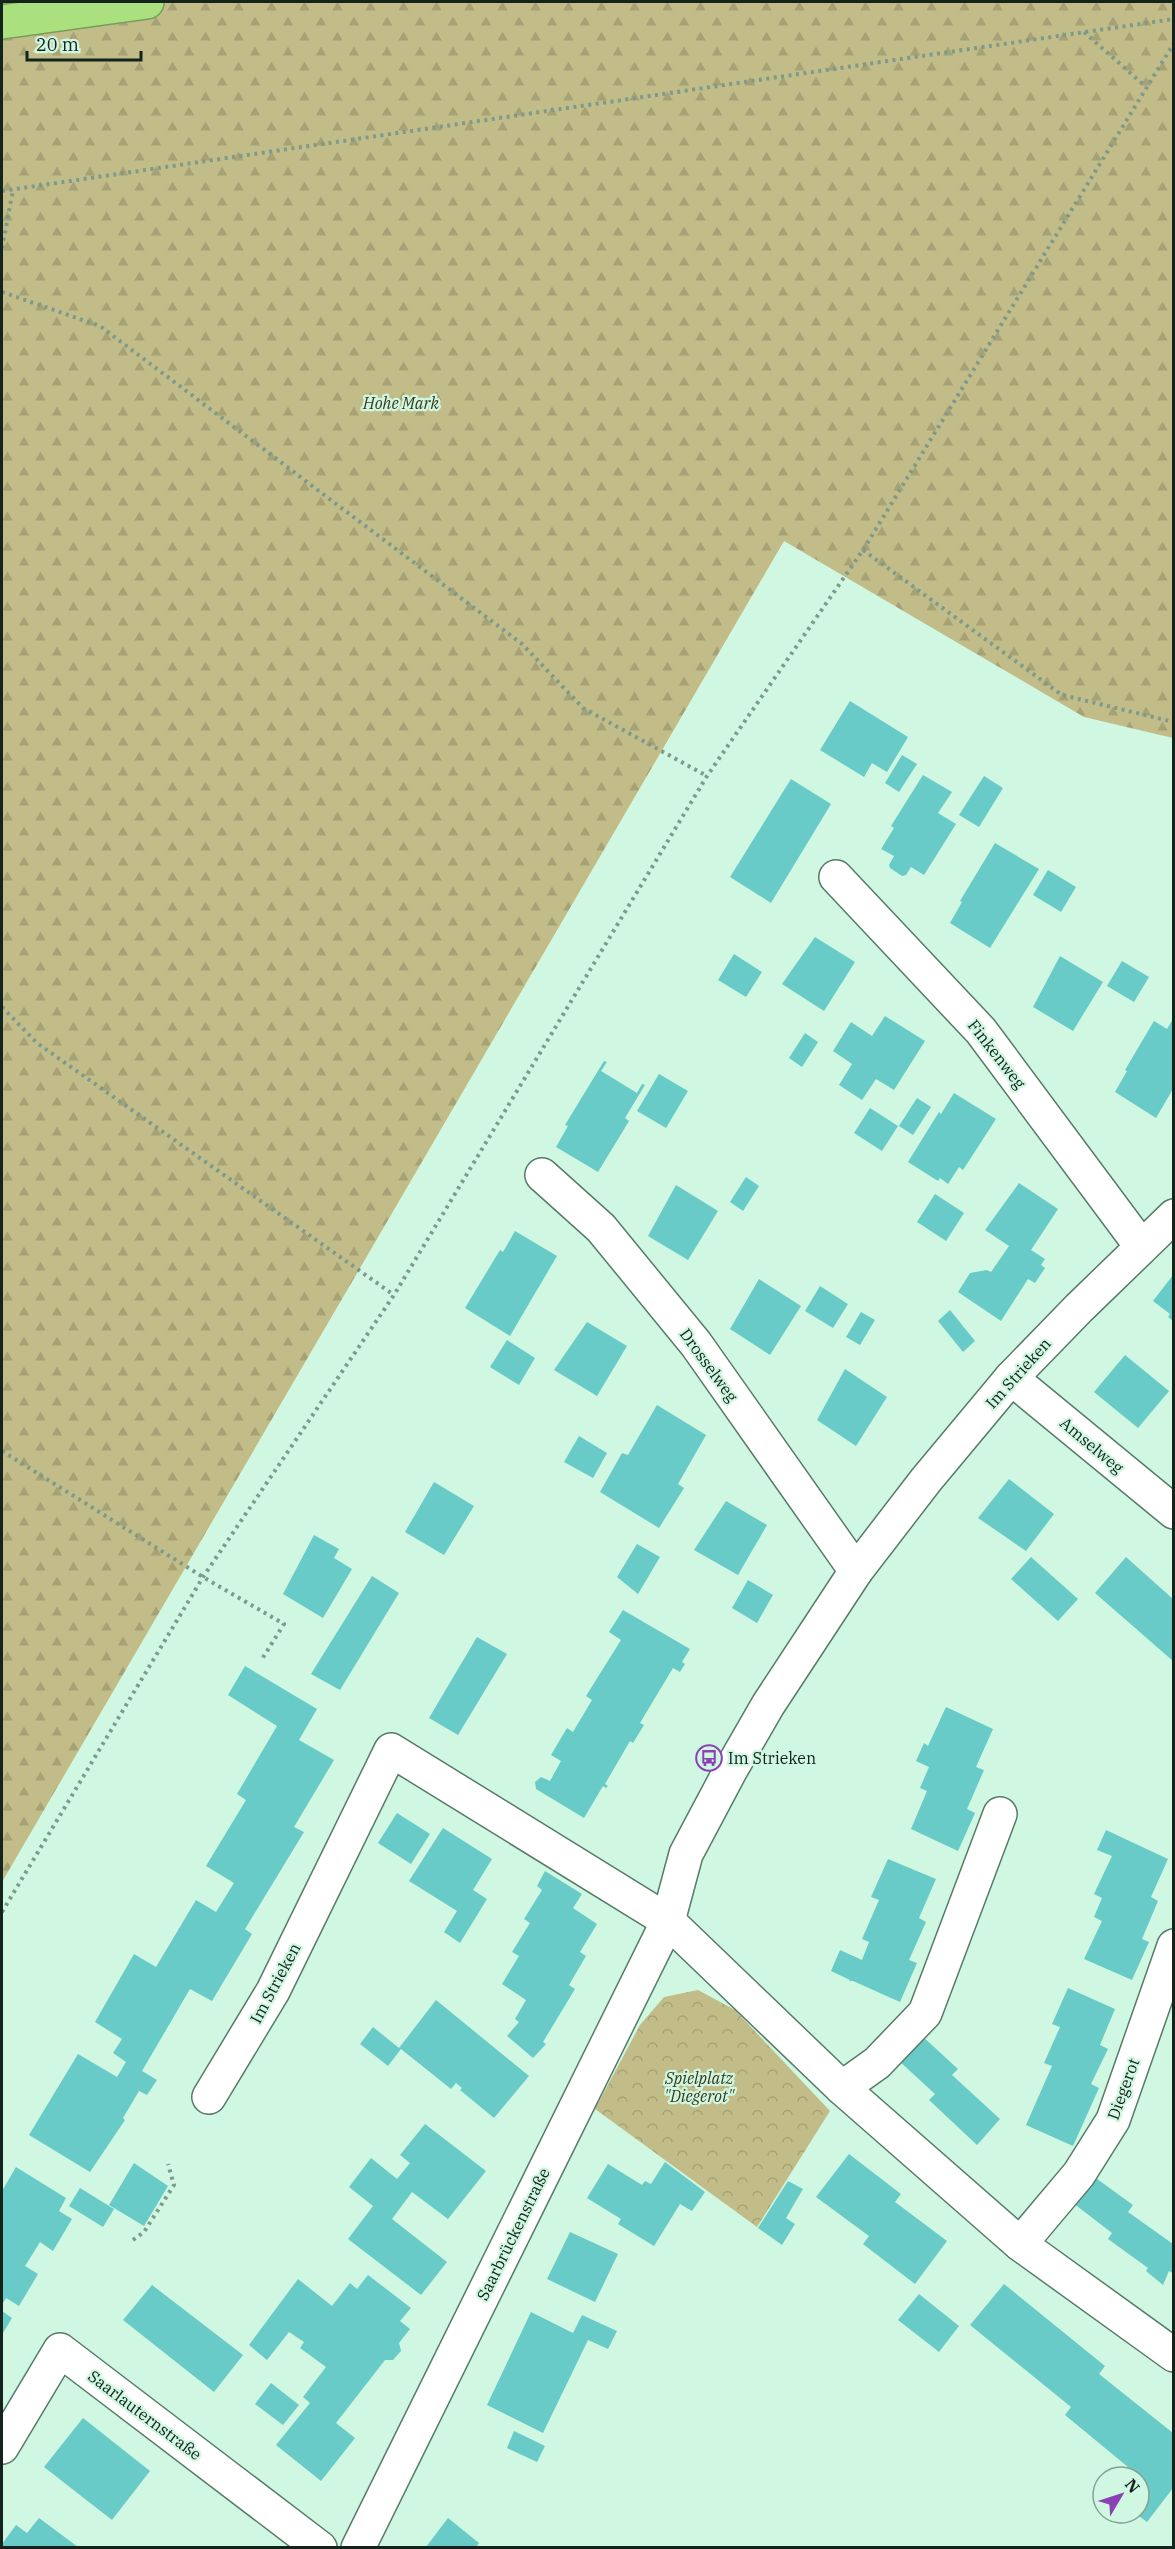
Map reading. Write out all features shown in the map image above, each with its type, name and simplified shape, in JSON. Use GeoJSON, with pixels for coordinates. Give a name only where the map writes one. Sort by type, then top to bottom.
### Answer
{"type":"FeatureCollection","features":[{"type":"Feature","properties":{"kind":"highway"},"geometry":{"type":"LineString","coordinates":[[2,22],[147,2]]}},
{"type":"Feature","properties":{"kind":"street","name":"Finkenweg"},"geometry":{"type":"LineString","coordinates":[[836,877],[981,1031],[1141,1246]]}},
{"type":"Feature","properties":{"kind":"street","name":"Drosselweg"},"geometry":{"type":"LineString","coordinates":[[542,1175],[601,1228],[696,1344],[856,1571]]}},
{"type":"Feature","properties":{"kind":"street","name":"Im Strieken"},"geometry":{"type":"LineString","coordinates":[[209,2097],[273,1991],[391,1750],[668,1921],[686,1854],[730,1771],[768,1705],[856,1571],[926,1480],[1011,1378],[1173,1216]]}},
{"type":"Feature","properties":{"kind":"street","name":"Amselweg"},"geometry":{"type":"LineString","coordinates":[[1011,1378],[1173,1512]]}},
{"type":"Feature","properties":{"kind":"street"},"geometry":{"type":"LineString","coordinates":[[842,2088],[877,2063],[924,2013],[1000,1814]]}},
{"type":"Feature","properties":{"kind":"street"},"geometry":{"type":"LineString","coordinates":[[668,1921],[842,2088],[1020,2244],[1173,2355]]}},
{"type":"Feature","properties":{"kind":"street","name":"Saarbrückenstraße"},"geometry":{"type":"LineString","coordinates":[[358,2547],[668,1921]]}},
{"type":"Feature","properties":{"kind":"street","name":"Diegerot"},"geometry":{"type":"LineString","coordinates":[[1020,2244],[1079,2174],[1113,2120],[1173,1946]]}},
{"type":"Feature","properties":{"kind":"street","name":"Saarlauternstraße"},"geometry":{"type":"LineString","coordinates":[[2,2446],[60,2350],[320,2547]]}},
{"type":"Feature","properties":{"kind":"path"},"geometry":{"type":"LineString","coordinates":[[2,191],[1173,19]]}},
{"type":"Feature","properties":{"kind":"path"},"geometry":{"type":"LineString","coordinates":[[1084,32],[1145,86]]}},
{"type":"Feature","properties":{"kind":"path"},"geometry":{"type":"LineString","coordinates":[[2,1912],[203,1577],[394,1295],[707,776],[862,550],[1173,43]]}},
{"type":"Feature","properties":{"kind":"path"},"geometry":{"type":"LineString","coordinates":[[2,248],[13,190]]}},
{"type":"Feature","properties":{"kind":"path"},"geometry":{"type":"LineString","coordinates":[[2,292],[100,326],[522,644],[583,708],[707,776]]}},
{"type":"Feature","properties":{"kind":"path"},"geometry":{"type":"LineString","coordinates":[[862,550],[1062,695],[1173,722]]}},
{"type":"Feature","properties":{"kind":"path"},"geometry":{"type":"LineString","coordinates":[[2,1007],[37,1043],[394,1295]]}},
{"type":"Feature","properties":{"kind":"path"},"geometry":{"type":"LineString","coordinates":[[2,1451],[203,1577],[284,1624],[262,1659]]}},
{"type":"Feature","properties":{"kind":"path"},"geometry":{"type":"LineString","coordinates":[[133,2240],[144,2232],[174,2185],[168,2164]]}},
{"type":"Feature","properties":{"kind":"green space","name":"Hohe Mark"},"geometry":{"type":"Polygon","coordinates":[[[2,2],[1173,2],[1173,738],[1084,717],[784,541],[2,1882],[2,2]]]}},
{"type":"Feature","properties":{"kind":"green space","name":"Spielplatz \"Diegerot\""},"geometry":{"type":"Polygon","coordinates":[[[698,1990],[735,2010],[830,2111],[757,2227],[595,2109],[640,2025],[664,1997],[698,1990]]]}},
{"type":"Feature","properties":{"kind":"building"},"geometry":{"type":"Polygon","coordinates":[[[850,701],[908,737],[887,772],[872,763],[864,777],[820,750],[850,701]]]}},
{"type":"Feature","properties":{"kind":"building"},"geometry":{"type":"Polygon","coordinates":[[[902,755],[917,764],[899,792],[885,783],[902,755]]]}},
{"type":"Feature","properties":{"kind":"building"},"geometry":{"type":"Polygon","coordinates":[[[923,775],[952,792],[938,813],[956,824],[924,875],[911,867],[906,875],[902,876],[890,868],[889,865],[894,856],[881,849],[894,828],[891,826],[923,775]]]}},
{"type":"Feature","properties":{"kind":"building"},"geometry":{"type":"Polygon","coordinates":[[[984,776],[1003,788],[979,827],[959,815],[984,776]]]}},
{"type":"Feature","properties":{"kind":"building"},"geometry":{"type":"Polygon","coordinates":[[[791,779],[831,804],[771,903],[730,877],[791,779]]]}},
{"type":"Feature","properties":{"kind":"building"},"geometry":{"type":"Polygon","coordinates":[[[995,843],[1039,869],[990,948],[950,923],[962,902],[960,901],[995,843]]]}},
{"type":"Feature","properties":{"kind":"building"},"geometry":{"type":"Polygon","coordinates":[[[1048,870],[1076,887],[1061,912],[1033,895],[1048,870]]]}},
{"type":"Feature","properties":{"kind":"building"},"geometry":{"type":"Polygon","coordinates":[[[815,937],[855,962],[824,1011],[782,984],[815,937]]]}},
{"type":"Feature","properties":{"kind":"building"},"geometry":{"type":"Polygon","coordinates":[[[734,954],[762,972],[746,997],[718,980],[734,954]]]}},
{"type":"Feature","properties":{"kind":"building"},"geometry":{"type":"Polygon","coordinates":[[[1060,956],[1103,982],[1073,1031],[1033,1007],[1060,956]]]}},
{"type":"Feature","properties":{"kind":"building"},"geometry":{"type":"Polygon","coordinates":[[[1122,961],[1149,977],[1134,1002],[1107,986],[1122,961]]]}},
{"type":"Feature","properties":{"kind":"building"},"geometry":{"type":"Polygon","coordinates":[[[885,1016],[925,1041],[894,1090],[876,1079],[862,1100],[839,1085],[852,1064],[833,1051],[851,1022],[872,1036],[885,1016]]]}},
{"type":"Feature","properties":{"kind":"building"},"geometry":{"type":"Polygon","coordinates":[[[1173,1019],[1173,1089],[1156,1118],[1115,1092],[1127,1071],[1125,1070],[1154,1021],[1167,1029],[1173,1019]]]}},
{"type":"Feature","properties":{"kind":"building"},"geometry":{"type":"Polygon","coordinates":[[[805,1033],[818,1042],[802,1067],[789,1058],[805,1033]]]}},
{"type":"Feature","properties":{"kind":"building"},"geometry":{"type":"Polygon","coordinates":[[[604,1061],[607,1062],[601,1071],[637,1093],[642,1084],[645,1085],[625,1118],[629,1121],[598,1172],[556,1147],[568,1126],[565,1125],[604,1061]]]}},
{"type":"Feature","properties":{"kind":"building"},"geometry":{"type":"Polygon","coordinates":[[[659,1074],[688,1091],[666,1128],[637,1111],[659,1074]]]}},
{"type":"Feature","properties":{"kind":"building"},"geometry":{"type":"Polygon","coordinates":[[[954,1093],[996,1119],[963,1170],[959,1167],[948,1184],[940,1178],[938,1181],[908,1162],[939,1112],[941,1114],[954,1093]]]}},
{"type":"Feature","properties":{"kind":"building"},"geometry":{"type":"Polygon","coordinates":[[[917,1098],[931,1107],[913,1135],[899,1126],[917,1098]]]}},
{"type":"Feature","properties":{"kind":"building"},"geometry":{"type":"Polygon","coordinates":[[[870,1108],[898,1126],[882,1151],[854,1133],[870,1108]]]}},
{"type":"Feature","properties":{"kind":"building"},"geometry":{"type":"Polygon","coordinates":[[[746,1177],[759,1186],[743,1211],[730,1202],[746,1177]]]}},
{"type":"Feature","properties":{"kind":"building"},"geometry":{"type":"Polygon","coordinates":[[[1019,1183],[1058,1209],[1031,1250],[1045,1259],[1041,1265],[1045,1268],[1035,1283],[1028,1279],[1001,1321],[958,1292],[970,1273],[987,1270],[991,1272],[1009,1246],[985,1230],[1019,1183]]]}},
{"type":"Feature","properties":{"kind":"building"},"geometry":{"type":"Polygon","coordinates":[[[676,1185],[718,1211],[688,1260],[648,1236],[676,1185]]]}},
{"type":"Feature","properties":{"kind":"building"},"geometry":{"type":"Polygon","coordinates":[[[935,1194],[964,1213],[946,1241],[917,1222],[935,1194]]]}},
{"type":"Feature","properties":{"kind":"building"},"geometry":{"type":"Polygon","coordinates":[[[515,1231],[557,1256],[510,1336],[465,1308],[500,1250],[503,1252],[515,1231]]]}},
{"type":"Feature","properties":{"kind":"building"},"geometry":{"type":"Polygon","coordinates":[[[1173,1275],[1173,1321],[1168,1317],[1170,1314],[1153,1301],[1173,1275]]]}},
{"type":"Feature","properties":{"kind":"building"},"geometry":{"type":"Polygon","coordinates":[[[759,1279],[801,1306],[770,1355],[730,1329],[759,1279]]]}},
{"type":"Feature","properties":{"kind":"building"},"geometry":{"type":"Polygon","coordinates":[[[820,1286],[848,1304],[833,1328],[805,1311],[820,1286]]]}},
{"type":"Feature","properties":{"kind":"building"},"geometry":{"type":"Polygon","coordinates":[[[950,1310],[975,1341],[963,1352],[938,1321],[950,1310]]]}},
{"type":"Feature","properties":{"kind":"building"},"geometry":{"type":"Polygon","coordinates":[[[861,1312],[875,1320],[860,1345],[846,1337],[861,1312]]]}},
{"type":"Feature","properties":{"kind":"building"},"geometry":{"type":"Polygon","coordinates":[[[587,1322],[627,1346],[597,1396],[554,1370],[587,1322]]]}},
{"type":"Feature","properties":{"kind":"building"},"geometry":{"type":"Polygon","coordinates":[[[507,1340],[535,1358],[519,1385],[490,1367],[507,1340]]]}},
{"type":"Feature","properties":{"kind":"building"},"geometry":{"type":"Polygon","coordinates":[[[1125,1355],[1169,1391],[1138,1428],[1094,1392],[1125,1355]]]}},
{"type":"Feature","properties":{"kind":"building"},"geometry":{"type":"Polygon","coordinates":[[[845,1369],[887,1397],[856,1446],[817,1420],[845,1369]]]}},
{"type":"Feature","properties":{"kind":"building"},"geometry":{"type":"Polygon","coordinates":[[[657,1405],[706,1435],[678,1484],[684,1488],[659,1528],[600,1492],[622,1453],[628,1455],[657,1405]]]}},
{"type":"Feature","properties":{"kind":"building"},"geometry":{"type":"Polygon","coordinates":[[[579,1436],[607,1453],[593,1478],[564,1462],[579,1436]]]}},
{"type":"Feature","properties":{"kind":"building"},"geometry":{"type":"Polygon","coordinates":[[[1009,1479],[1054,1514],[1026,1551],[978,1518],[1009,1479]]]}},
{"type":"Feature","properties":{"kind":"building"},"geometry":{"type":"Polygon","coordinates":[[[434,1482],[474,1506],[444,1555],[405,1532],[434,1482]]]}},
{"type":"Feature","properties":{"kind":"building"},"geometry":{"type":"Polygon","coordinates":[[[726,1501],[767,1525],[738,1575],[694,1550],[726,1501]]]}},
{"type":"Feature","properties":{"kind":"building"},"geometry":{"type":"Polygon","coordinates":[[[314,1535],[339,1549],[334,1558],[352,1569],[323,1618],[283,1594],[314,1535]]]}},
{"type":"Feature","properties":{"kind":"building"},"geometry":{"type":"Polygon","coordinates":[[[637,1544],[660,1557],[638,1594],[617,1577],[637,1544]]]}},
{"type":"Feature","properties":{"kind":"building"},"geometry":{"type":"Polygon","coordinates":[[[1031,1557],[1078,1599],[1058,1621],[1011,1579],[1031,1557]]]}},
{"type":"Feature","properties":{"kind":"building"},"geometry":{"type":"Polygon","coordinates":[[[1126,1557],[1173,1599],[1173,1661],[1095,1593],[1126,1557]]]}},
{"type":"Feature","properties":{"kind":"building"},"geometry":{"type":"Polygon","coordinates":[[[372,1576],[399,1593],[340,1690],[311,1674],[372,1576]]]}},
{"type":"Feature","properties":{"kind":"building"},"geometry":{"type":"Polygon","coordinates":[[[748,1580],[773,1595],[757,1623],[732,1608],[748,1580]]]}},
{"type":"Feature","properties":{"kind":"building"},"geometry":{"type":"Polygon","coordinates":[[[623,1610],[690,1649],[682,1662],[685,1664],[680,1672],[673,1668],[640,1723],[644,1725],[633,1743],[630,1741],[605,1784],[608,1786],[606,1788],[603,1786],[584,1818],[536,1789],[535,1782],[541,1777],[550,1781],[561,1761],[551,1755],[567,1728],[573,1732],[592,1700],[586,1696],[621,1640],[609,1632],[623,1610]]]}},
{"type":"Feature","properties":{"kind":"building"},"geometry":{"type":"Polygon","coordinates":[[[477,1637],[507,1654],[458,1735],[429,1718],[477,1637]]]}},
{"type":"Feature","properties":{"kind":"building"},"geometry":{"type":"Polygon","coordinates":[[[245,1666],[317,1709],[299,1740],[334,1760],[294,1827],[304,1832],[245,1929],[252,1934],[212,2001],[190,1989],[142,2071],[157,2080],[147,2095],[139,2091],[123,2118],[125,2120],[90,2172],[29,2135],[78,2054],[117,2077],[126,2062],[113,2053],[122,2039],[95,2022],[134,1954],[156,1967],[196,1900],[216,1912],[234,1883],[206,1866],[246,1800],[237,1794],[277,1726],[228,1695],[245,1666]]]}},
{"type":"Feature","properties":{"kind":"building"},"geometry":{"type":"Polygon","coordinates":[[[946,1707],[993,1729],[976,1767],[984,1770],[967,1809],[975,1813],[958,1851],[911,1829],[927,1791],[920,1788],[929,1767],[916,1761],[924,1743],[928,1746],[946,1707]]]}},
{"type":"Feature","properties":{"kind":"building"},"geometry":{"type":"Polygon","coordinates":[[[397,1813],[430,1834],[411,1864],[378,1843],[397,1813]]]}},
{"type":"Feature","properties":{"kind":"building"},"geometry":{"type":"Polygon","coordinates":[[[443,1828],[492,1859],[473,1890],[487,1899],[460,1943],[444,1932],[457,1911],[409,1881],[443,1828]]]}},
{"type":"Feature","properties":{"kind":"building"},"geometry":{"type":"Polygon","coordinates":[[[1106,1830],[1168,1859],[1151,1897],[1158,1901],[1142,1939],[1149,1942],[1132,1980],[1084,1959],[1102,1921],[1094,1917],[1102,1898],[1094,1894],[1112,1856],[1097,1850],[1106,1830]]]}},
{"type":"Feature","properties":{"kind":"building"},"geometry":{"type":"Polygon","coordinates":[[[888,1859],[936,1879],[919,1918],[926,1922],[909,1960],[917,1963],[900,2002],[831,1971],[840,1950],[862,1960],[869,1942],[862,1939],[879,1900],[871,1897],[888,1859]]]}},
{"type":"Feature","properties":{"kind":"building"},"geometry":{"type":"Polygon","coordinates":[[[545,1871],[582,1894],[573,1908],[597,1924],[580,1952],[586,1956],[569,1985],[575,1989],[543,2042],[546,2044],[533,2058],[507,2036],[519,2022],[515,2019],[526,2000],[502,1984],[519,1956],[512,1952],[530,1923],[524,1919],[542,1890],[537,1886],[545,1871]]]}},
{"type":"Feature","properties":{"kind":"building"},"geometry":{"type":"Polygon","coordinates":[[[1068,1988],[1115,2009],[1100,2045],[1108,2049],[1091,2084],[1099,2088],[1073,2146],[1026,2125],[1052,2066],[1044,2063],[1060,2027],[1052,2024],[1068,1988]]]}},
{"type":"Feature","properties":{"kind":"building"},"geometry":{"type":"Polygon","coordinates":[[[436,2000],[529,2076],[494,2118],[460,2090],[462,2088],[456,2083],[451,2089],[401,2049],[388,2066],[360,2044],[373,2027],[399,2048],[436,2000]]]}},
{"type":"Feature","properties":{"kind":"building"},"geometry":{"type":"Polygon","coordinates":[[[921,2035],[958,2069],[952,2075],[1000,2119],[977,2145],[929,2100],[935,2094],[898,2060],[921,2035]]]}},
{"type":"Feature","properties":{"kind":"building"},"geometry":{"type":"Polygon","coordinates":[[[425,2124],[486,2171],[448,2219],[412,2192],[392,2219],[447,2262],[421,2295],[348,2239],[373,2206],[349,2187],[371,2158],[397,2179],[410,2163],[400,2155],[425,2124]]]}},
{"type":"Feature","properties":{"kind":"building"},"geometry":{"type":"Polygon","coordinates":[[[849,2154],[901,2194],[895,2202],[947,2241],[915,2284],[863,2244],[869,2236],[816,2197],[849,2154]]]}},
{"type":"Feature","properties":{"kind":"building"},"geometry":{"type":"Polygon","coordinates":[[[665,2162],[705,2192],[692,2211],[680,2204],[654,2246],[618,2224],[621,2219],[587,2198],[608,2164],[642,2185],[645,2181],[651,2184],[665,2162]]]}},
{"type":"Feature","properties":{"kind":"building"},"geometry":{"type":"Polygon","coordinates":[[[134,2163],[168,2186],[144,2226],[109,2205],[134,2163]]]}},
{"type":"Feature","properties":{"kind":"building"},"geometry":{"type":"Polygon","coordinates":[[[16,2167],[66,2198],[59,2211],[72,2219],[53,2251],[40,2242],[25,2266],[38,2274],[19,2306],[6,2298],[2,2305],[2,2191],[16,2167]]]}},
{"type":"Feature","properties":{"kind":"building"},"geometry":{"type":"Polygon","coordinates":[[[1093,2176],[1133,2205],[1128,2212],[1173,2244],[1173,2273],[1169,2271],[1163,2285],[1146,2271],[1148,2268],[1108,2239],[1112,2233],[1073,2203],[1093,2176]]]}},
{"type":"Feature","properties":{"kind":"building"},"geometry":{"type":"Polygon","coordinates":[[[788,2181],[803,2189],[786,2218],[795,2224],[782,2245],[758,2228],[788,2181]]]}},
{"type":"Feature","properties":{"kind":"building"},"geometry":{"type":"Polygon","coordinates":[[[80,2188],[114,2209],[103,2227],[69,2206],[80,2188]]]}},
{"type":"Feature","properties":{"kind":"building"},"geometry":{"type":"Polygon","coordinates":[[[570,2232],[618,2254],[595,2302],[547,2279],[570,2232]]]}},
{"type":"Feature","properties":{"kind":"building"},"geometry":{"type":"Polygon","coordinates":[[[368,2275],[411,2308],[400,2321],[410,2329],[399,2343],[401,2351],[393,2360],[385,2360],[336,2423],[355,2438],[321,2481],[276,2445],[310,2403],[303,2397],[326,2367],[300,2348],[304,2342],[289,2332],[267,2360],[249,2345],[298,2279],[332,2306],[350,2283],[357,2289],[368,2275]]]}},
{"type":"Feature","properties":{"kind":"building"},"geometry":{"type":"Polygon","coordinates":[[[1004,2284],[1105,2366],[1099,2374],[1173,2433],[1173,2488],[1151,2517],[1151,2465],[1126,2465],[1065,2415],[1071,2407],[970,2325],[1004,2284]]]}},
{"type":"Feature","properties":{"kind":"building"},"geometry":{"type":"Polygon","coordinates":[[[152,2285],[243,2355],[214,2392],[123,2320],[152,2285]]]}},
{"type":"Feature","properties":{"kind":"building"},"geometry":{"type":"Polygon","coordinates":[[[919,2294],[959,2326],[939,2352],[898,2320],[919,2294]]]}},
{"type":"Feature","properties":{"kind":"building"},"geometry":{"type":"Polygon","coordinates":[[[2,2311],[12,2318],[3,2333],[2,2332],[2,2311]]]}},
{"type":"Feature","properties":{"kind":"building"},"geometry":{"type":"Polygon","coordinates":[[[531,2312],[573,2333],[582,2315],[617,2331],[608,2349],[588,2340],[543,2433],[487,2405],[531,2312]]]}},
{"type":"Feature","properties":{"kind":"building"},"geometry":{"type":"Polygon","coordinates":[[[271,2383],[299,2405],[283,2425],[255,2404],[271,2383]]]}},
{"type":"Feature","properties":{"kind":"building"},"geometry":{"type":"Polygon","coordinates":[[[83,2418],[150,2471],[112,2520],[44,2467],[83,2418]]]}},
{"type":"Feature","properties":{"kind":"building"},"geometry":{"type":"Polygon","coordinates":[[[514,2431],[545,2446],[537,2462],[507,2448],[514,2431]]]}},
{"type":"Feature","properties":{"kind":"building"},"geometry":{"type":"Polygon","coordinates":[[[39,2518],[78,2547],[2,2547],[16,2525],[27,2533],[39,2518]]]}},
{"type":"Feature","properties":{"kind":"building"},"geometry":{"type":"Polygon","coordinates":[[[448,2518],[479,2543],[476,2547],[426,2547],[448,2518]]]}},
{"type":"Feature","properties":{"kind":"place","name":"Im Strieken"},"geometry":{"type":"Point","coordinates":[709,1758]}}]}
